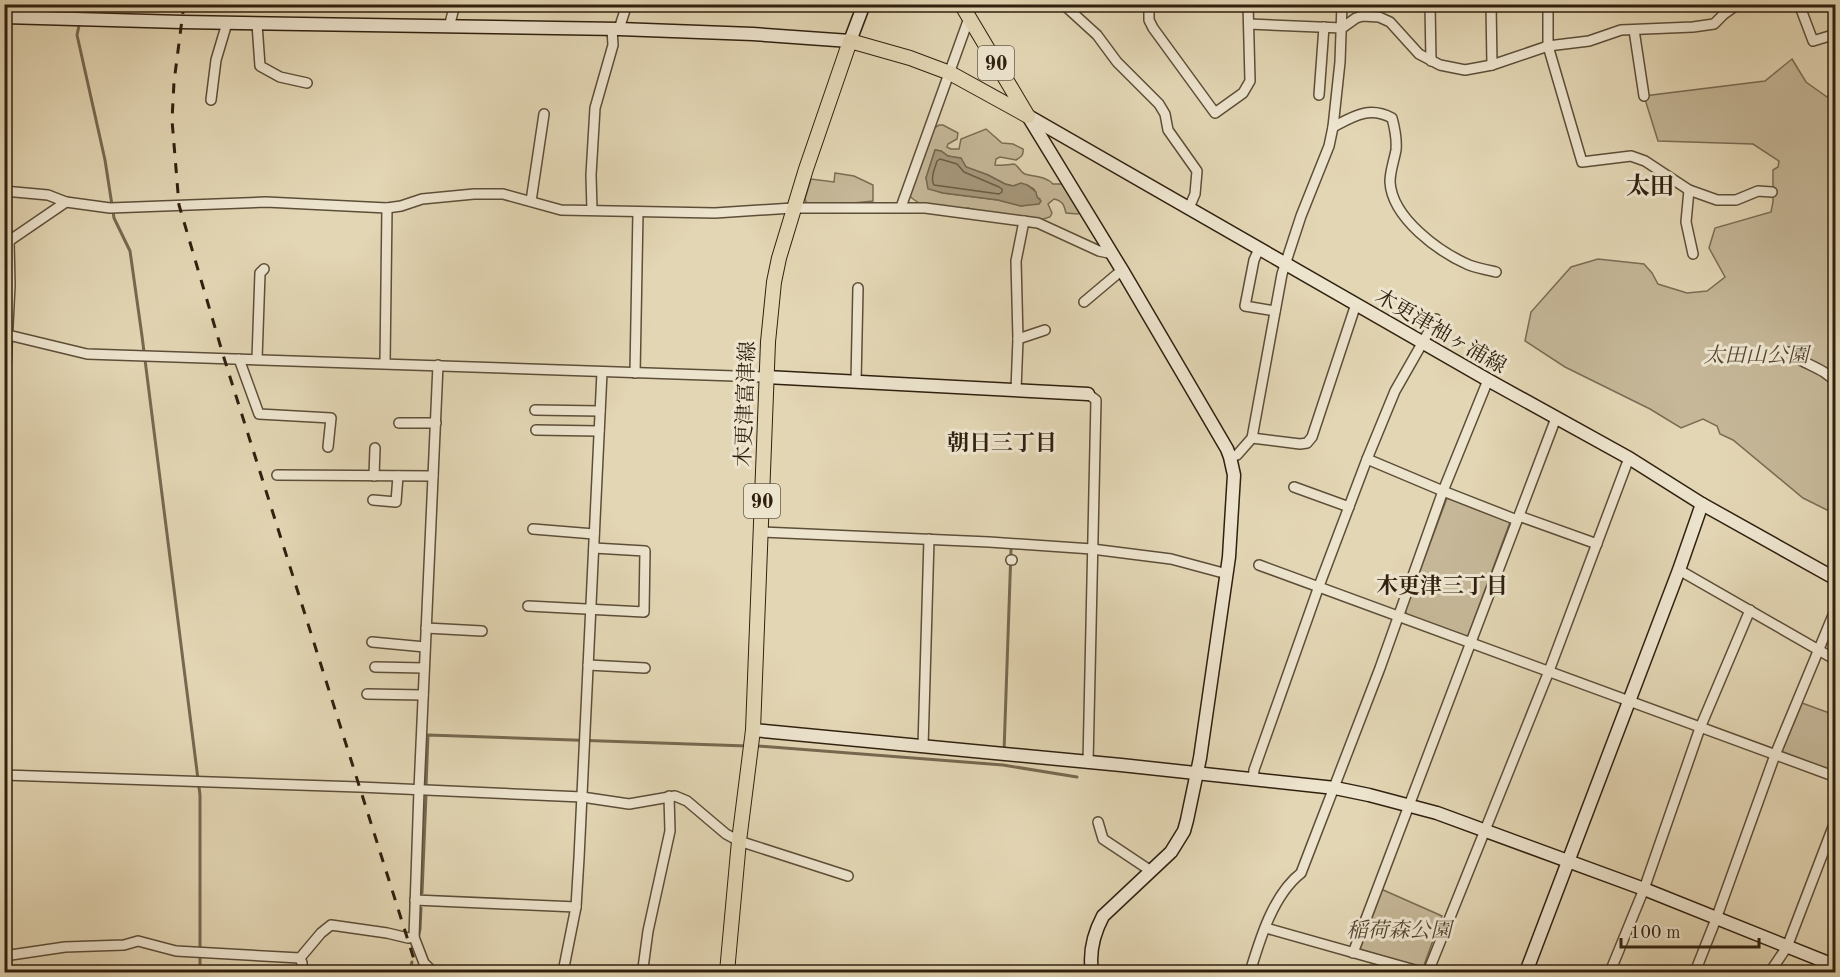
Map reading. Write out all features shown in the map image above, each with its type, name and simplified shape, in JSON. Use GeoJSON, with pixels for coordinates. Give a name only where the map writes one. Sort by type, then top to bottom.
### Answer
{"type":"FeatureCollection","features":[{"type":"Feature","properties":{"kind":"main road","name":"90"},"geometry":{"type":"LineString","coordinates":[[966,9],[1028,116]]}},
{"type":"Feature","properties":{"kind":"main road","name":"90"},"geometry":{"type":"LineString","coordinates":[[850,41],[889,51],[950,73],[1028,116]]}},
{"type":"Feature","properties":{"kind":"main road","name":"木更津富津線"},"geometry":{"type":"LineString","coordinates":[[727,972],[739,841],[753,730],[766,377],[774,282],[793,208],[850,41]]}},
{"type":"Feature","properties":{"kind":"street"},"geometry":{"type":"LineString","coordinates":[[449,27],[455,4]]}},
{"type":"Feature","properties":{"kind":"street"},"geometry":{"type":"LineString","coordinates":[[592,210],[591,175],[595,108],[616,29],[627,4]]}},
{"type":"Feature","properties":{"kind":"street"},"geometry":{"type":"LineString","coordinates":[[4,17],[257,24],[616,29],[753,34],[850,41],[864,4]]}},
{"type":"Feature","properties":{"kind":"street"},"geometry":{"type":"LineString","coordinates":[[1063,4],[1097,35],[1117,62],[1159,104],[1165,114],[1168,130],[1197,171],[1195,194],[1189,208]]}},
{"type":"Feature","properties":{"kind":"street"},"geometry":{"type":"LineString","coordinates":[[1149,4],[1149,20],[1153,28],[1215,112],[1243,93],[1250,81],[1248,4]]}},
{"type":"Feature","properties":{"kind":"street"},"geometry":{"type":"LineString","coordinates":[[1230,457],[1237,455],[1252,438],[1285,263],[1329,146],[1340,62],[1342,4]]}},
{"type":"Feature","properties":{"kind":"street"},"geometry":{"type":"LineString","coordinates":[[1430,4],[1431,61]]}},
{"type":"Feature","properties":{"kind":"street"},"geometry":{"type":"LineString","coordinates":[[1491,4],[1492,65]]}},
{"type":"Feature","properties":{"kind":"street"},"geometry":{"type":"LineString","coordinates":[[1548,4],[1548,46],[1582,162],[1631,156],[1645,161],[1689,190],[1717,200],[1736,200],[1758,191],[1772,192]]}},
{"type":"Feature","properties":{"kind":"street"},"geometry":{"type":"LineString","coordinates":[[1249,24],[1342,28],[1363,16],[1385,19],[1419,54],[1451,68],[1465,70],[1492,65],[1548,46],[1589,40],[1621,30],[1714,24],[1724,9],[1738,4]]}},
{"type":"Feature","properties":{"kind":"street"},"geometry":{"type":"LineString","coordinates":[[1799,4],[1813,41],[1836,34]]}},
{"type":"Feature","properties":{"kind":"street"},"geometry":{"type":"LineString","coordinates":[[901,207],[950,73],[966,9]]}},
{"type":"Feature","properties":{"kind":"street"},"geometry":{"type":"LineString","coordinates":[[211,100],[216,60],[227,23]]}},
{"type":"Feature","properties":{"kind":"street"},"geometry":{"type":"LineString","coordinates":[[257,24],[260,66],[280,77],[307,83]]}},
{"type":"Feature","properties":{"kind":"street"},"geometry":{"type":"LineString","coordinates":[[1318,95],[1324,27]]}},
{"type":"Feature","properties":{"kind":"street"},"geometry":{"type":"LineString","coordinates":[[1635,30],[1644,96]]}},
{"type":"Feature","properties":{"kind":"street"},"geometry":{"type":"LineString","coordinates":[[1333,127],[1364,113],[1382,113],[1392,118],[1396,133],[1396,148],[1390,183],[1398,208],[1429,241],[1472,266],[1496,272]]}},
{"type":"Feature","properties":{"kind":"street"},"geometry":{"type":"LineString","coordinates":[[531,201],[544,114]]}},
{"type":"Feature","properties":{"kind":"street"},"geometry":{"type":"LineString","coordinates":[[1028,116],[1113,254],[1230,457],[1234,475],[1227,574],[1197,774],[1184,831],[1171,852],[1103,916],[1094,939],[1092,972]]}},
{"type":"Feature","properties":{"kind":"street","name":"木更津袖ヶ浦線"},"geometry":{"type":"LineString","coordinates":[[1028,116],[1422,343],[1629,458],[1701,504],[1836,579]]}},
{"type":"Feature","properties":{"kind":"street"},"geometry":{"type":"LineString","coordinates":[[1689,190],[1686,222],[1693,254]]}},
{"type":"Feature","properties":{"kind":"street"},"geometry":{"type":"LineString","coordinates":[[4,191],[48,195],[66,202],[110,208],[266,202],[387,208],[450,195],[503,194],[561,210],[715,213],[793,208],[925,208],[1038,223],[1113,254]]}},
{"type":"Feature","properties":{"kind":"street"},"geometry":{"type":"LineString","coordinates":[[4,406],[10,285],[7,243],[66,202]]}},
{"type":"Feature","properties":{"kind":"street"},"geometry":{"type":"LineString","coordinates":[[385,363],[387,208]]}},
{"type":"Feature","properties":{"kind":"street"},"geometry":{"type":"LineString","coordinates":[[635,373],[638,212]]}},
{"type":"Feature","properties":{"kind":"street"},"geometry":{"type":"LineString","coordinates":[[1016,390],[1018,339],[1016,261],[1024,221]]}},
{"type":"Feature","properties":{"kind":"street"},"geometry":{"type":"LineString","coordinates":[[1259,249],[1254,260],[1245,306],[1275,311]]}},
{"type":"Feature","properties":{"kind":"street"},"geometry":{"type":"LineString","coordinates":[[257,359],[260,273],[264,269]]}},
{"type":"Feature","properties":{"kind":"street"},"geometry":{"type":"LineString","coordinates":[[1084,302],[1122,270]]}},
{"type":"Feature","properties":{"kind":"street"},"geometry":{"type":"LineString","coordinates":[[856,382],[858,288]]}},
{"type":"Feature","properties":{"kind":"street"},"geometry":{"type":"LineString","coordinates":[[1252,438],[1300,444],[1307,443],[1312,437],[1356,304]]}},
{"type":"Feature","properties":{"kind":"street"},"geometry":{"type":"LineString","coordinates":[[1254,780],[1254,770],[1367,459],[1395,391],[1436,319]]}},
{"type":"Feature","properties":{"kind":"street"},"geometry":{"type":"LineString","coordinates":[[1018,339],[1045,330]]}},
{"type":"Feature","properties":{"kind":"street"},"geometry":{"type":"LineString","coordinates":[[6,334],[87,354],[766,377],[1088,394],[1096,400],[1089,762]]}},
{"type":"Feature","properties":{"kind":"street"},"geometry":{"type":"LineString","coordinates":[[1790,352],[1814,366],[1836,383]]}},
{"type":"Feature","properties":{"kind":"street"},"geometry":{"type":"LineString","coordinates":[[239,359],[259,414],[331,418],[328,447]]}},
{"type":"Feature","properties":{"kind":"street"},"geometry":{"type":"LineString","coordinates":[[436,972],[424,963],[414,937],[438,365]]}},
{"type":"Feature","properties":{"kind":"street"},"geometry":{"type":"LineString","coordinates":[[563,972],[576,907],[602,372]]}},
{"type":"Feature","properties":{"kind":"street"},"geometry":{"type":"LineString","coordinates":[[1250,972],[1279,896],[1290,881],[1301,873],[1335,789],[1443,491],[1488,380]]}},
{"type":"Feature","properties":{"kind":"street"},"geometry":{"type":"LineString","coordinates":[[535,410],[600,411]]}},
{"type":"Feature","properties":{"kind":"street"},"geometry":{"type":"LineString","coordinates":[[1353,953],[1556,418]]}},
{"type":"Feature","properties":{"kind":"street"},"geometry":{"type":"LineString","coordinates":[[1836,418],[1836,425]]}},
{"type":"Feature","properties":{"kind":"street"},"geometry":{"type":"LineString","coordinates":[[399,423],[436,423]]}},
{"type":"Feature","properties":{"kind":"street"},"geometry":{"type":"LineString","coordinates":[[536,430],[599,431]]}},
{"type":"Feature","properties":{"kind":"street"},"geometry":{"type":"LineString","coordinates":[[374,476],[375,448]]}},
{"type":"Feature","properties":{"kind":"street"},"geometry":{"type":"LineString","coordinates":[[1428,972],[1549,671],[1629,458]]}},
{"type":"Feature","properties":{"kind":"street"},"geometry":{"type":"LineString","coordinates":[[1367,459],[1443,491],[1597,544]]}},
{"type":"Feature","properties":{"kind":"street"},"geometry":{"type":"LineString","coordinates":[[277,475],[433,476]]}},
{"type":"Feature","properties":{"kind":"street"},"geometry":{"type":"LineString","coordinates":[[373,500],[396,502],[398,476]]}},
{"type":"Feature","properties":{"kind":"street"},"geometry":{"type":"LineString","coordinates":[[1294,487],[1349,507]]}},
{"type":"Feature","properties":{"kind":"street"},"geometry":{"type":"LineString","coordinates":[[1526,972],[1679,570],[1701,504]]}},
{"type":"Feature","properties":{"kind":"street"},"geometry":{"type":"LineString","coordinates":[[533,530],[594,534]]}},
{"type":"Feature","properties":{"kind":"street"},"geometry":{"type":"LineString","coordinates":[[761,532],[1092,549],[1171,560],[1227,574]]}},
{"type":"Feature","properties":{"kind":"street"},"geometry":{"type":"LineString","coordinates":[[923,747],[929,539]]}},
{"type":"Feature","properties":{"kind":"street"},"geometry":{"type":"LineString","coordinates":[[528,606],[644,612],[645,551],[594,548]]}},
{"type":"Feature","properties":{"kind":"street"},"geometry":{"type":"LineString","coordinates":[[1259,565],[1836,777]]}},
{"type":"Feature","properties":{"kind":"street"},"geometry":{"type":"LineString","coordinates":[[1679,570],[1836,660]]}},
{"type":"Feature","properties":{"kind":"street"},"geometry":{"type":"LineString","coordinates":[[1695,972],[1775,755],[1836,608]]}},
{"type":"Feature","properties":{"kind":"street"},"geometry":{"type":"LineString","coordinates":[[1610,972],[1644,889],[1700,728],[1750,610]]}},
{"type":"Feature","properties":{"kind":"street"},"geometry":{"type":"LineString","coordinates":[[426,628],[482,631]]}},
{"type":"Feature","properties":{"kind":"street"},"geometry":{"type":"LineString","coordinates":[[372,642],[425,647]]}},
{"type":"Feature","properties":{"kind":"street"},"geometry":{"type":"LineString","coordinates":[[588,665],[645,668]]}},
{"type":"Feature","properties":{"kind":"street"},"geometry":{"type":"LineString","coordinates":[[375,667],[424,668]]}},
{"type":"Feature","properties":{"kind":"street"},"geometry":{"type":"LineString","coordinates":[[367,694],[423,695]]}},
{"type":"Feature","properties":{"kind":"street"},"geometry":{"type":"LineString","coordinates":[[753,730],[1089,762],[1335,789],[1370,795],[1437,813],[1644,889],[1836,966]]}},
{"type":"Feature","properties":{"kind":"street"},"geometry":{"type":"LineString","coordinates":[[4,775],[582,797],[629,804],[675,796],[687,801],[726,834],[739,841],[848,876]]}},
{"type":"Feature","properties":{"kind":"street"},"geometry":{"type":"LineString","coordinates":[[644,972],[648,931],[670,831],[669,796]]}},
{"type":"Feature","properties":{"kind":"street"},"geometry":{"type":"LineString","coordinates":[[1770,972],[1787,947],[1836,819]]}},
{"type":"Feature","properties":{"kind":"street"},"geometry":{"type":"LineString","coordinates":[[1098,822],[1104,839],[1151,872]]}},
{"type":"Feature","properties":{"kind":"street"},"geometry":{"type":"LineString","coordinates":[[415,900],[576,907]]}},
{"type":"Feature","properties":{"kind":"street"},"geometry":{"type":"LineString","coordinates":[[300,958],[321,933],[331,925],[408,938],[414,937]]}},
{"type":"Feature","properties":{"kind":"street"},"geometry":{"type":"LineString","coordinates":[[1266,928],[1422,972]]}},
{"type":"Feature","properties":{"kind":"street"},"geometry":{"type":"LineString","coordinates":[[4,956],[65,947],[124,945],[138,941],[176,951],[300,958]]}},
{"type":"Feature","properties":{"kind":"street"},"geometry":{"type":"LineString","coordinates":[[300,958],[302,972]]}},
{"type":"Feature","properties":{"kind":"green space","name":"太田山公園"},"geometry":{"type":"Polygon","coordinates":[[[1792,59],[1806,82],[1827,97],[1835,87],[1835,514],[1803,498],[1733,440],[1720,434],[1717,426],[1703,419],[1681,428],[1650,409],[1565,367],[1525,341],[1531,312],[1571,267],[1598,259],[1644,264],[1658,284],[1687,293],[1707,291],[1725,277],[1709,248],[1715,228],[1771,212],[1773,170],[1778,167],[1779,161],[1753,144],[1658,141],[1644,96],[1765,81],[1792,59]]]}},
{"type":"Feature","properties":{"kind":"green space"},"geometry":{"type":"Polygon","coordinates":[[[943,125],[958,133],[957,139],[947,147],[959,149],[961,139],[986,129],[1002,143],[1013,144],[1023,149],[1022,156],[1016,160],[1000,157],[996,159],[995,165],[1014,164],[1025,174],[1043,178],[1053,184],[1066,184],[1082,210],[1078,214],[1066,213],[1063,204],[1054,199],[1048,204],[1052,213],[1050,217],[1037,221],[968,208],[962,210],[932,207],[917,202],[907,192],[931,130],[943,125]],[[935,150],[926,178],[939,192],[998,200],[1021,206],[1032,204],[1040,199],[1034,189],[1027,185],[1005,184],[966,167],[961,159],[948,156],[935,150]]]}},
{"type":"Feature","properties":{"kind":"green space"},"geometry":{"type":"Polygon","coordinates":[[[835,173],[854,176],[873,185],[873,201],[834,205],[807,204],[805,199],[811,179],[834,182],[835,173]]]}},
{"type":"Feature","properties":{"kind":"green space"},"geometry":{"type":"Polygon","coordinates":[[[1447,498],[1510,522],[1468,636],[1465,637],[1407,615],[1405,610],[1447,498]]]}},
{"type":"Feature","properties":{"kind":"green space"},"geometry":{"type":"Polygon","coordinates":[[[1802,703],[1835,715],[1835,774],[1781,754],[1802,703]]]}},
{"type":"Feature","properties":{"kind":"green space","name":"稲荷森公園"},"geometry":{"type":"Polygon","coordinates":[[[1381,889],[1442,916],[1423,968],[1359,949],[1381,889]]]}},
{"type":"Feature","properties":{"kind":"water"},"geometry":{"type":"Polygon","coordinates":[[[935,150],[948,156],[961,158],[966,167],[1005,184],[1027,185],[1036,192],[1041,201],[1039,204],[1021,206],[928,189],[926,178],[935,150]]]}},
{"type":"Feature","properties":{"kind":"waterway"},"geometry":{"type":"LineString","coordinates":[[81,15],[83,4]]}},
{"type":"Feature","properties":{"kind":"waterway"},"geometry":{"type":"LineString","coordinates":[[80,21],[77,35],[105,160],[114,218],[130,251],[200,795],[200,972]]}},
{"type":"Feature","properties":{"kind":"waterway"},"geometry":{"type":"LineString","coordinates":[[1004,752],[1011,550]]}},
{"type":"Feature","properties":{"kind":"waterway"},"geometry":{"type":"LineString","coordinates":[[426,787],[428,735],[747,746]]}},
{"type":"Feature","properties":{"kind":"waterway"},"geometry":{"type":"LineString","coordinates":[[758,746],[1003,765],[1077,777]]}},
{"type":"Feature","properties":{"kind":"waterway"},"geometry":{"type":"LineString","coordinates":[[422,893],[426,795]]}},
{"type":"Feature","properties":{"kind":"waterway"},"geometry":{"type":"LineString","coordinates":[[418,939],[421,908]]}},
{"type":"Feature","properties":{"kind":"waterway"},"geometry":{"type":"LineString","coordinates":[[409,972],[412,962]]}},
{"type":"Feature","properties":{"kind":"railway"},"geometry":{"type":"LineString","coordinates":[[184,4],[174,82],[172,120],[179,205],[224,358],[418,972]]}},
{"type":"Feature","properties":{"kind":"district","name":"太田"},"geometry":{"type":"Point","coordinates":[1650,186]}},
{"type":"Feature","properties":{"kind":"district","name":"朝日三丁目"},"geometry":{"type":"Point","coordinates":[1002,442]}},
{"type":"Feature","properties":{"kind":"district","name":"木更津三丁目"},"geometry":{"type":"Point","coordinates":[1442,585]}}]}
